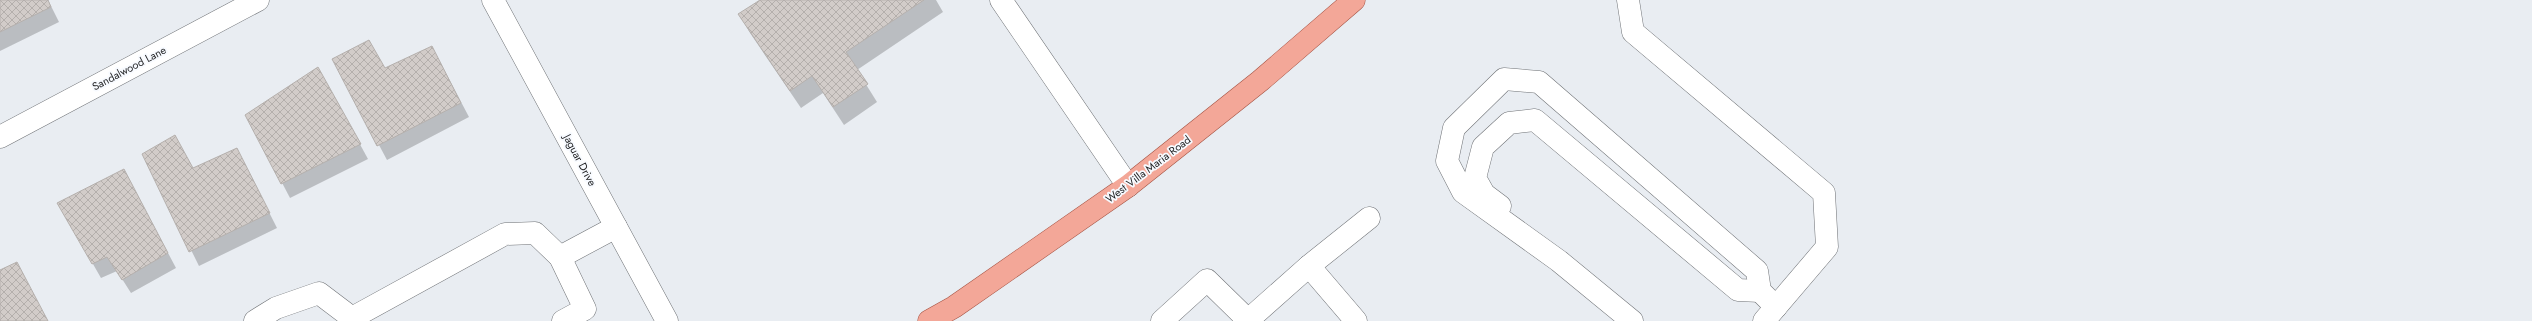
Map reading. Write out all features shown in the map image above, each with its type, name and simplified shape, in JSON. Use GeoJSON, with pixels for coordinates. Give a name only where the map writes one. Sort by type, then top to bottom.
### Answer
{"type":"FeatureCollection","features":[{"type":"Feature","properties":{"kind":"main road","name":"West Villa Maria Road"},"geometry":{"type":"LineString","coordinates":[[929,321],[954,307],[1128,186],[1260,81],[1354,0]]}},
{"type":"Feature","properties":{"kind":"street","name":"Sandalwood Lane"},"geometry":{"type":"LineString","coordinates":[[0,137],[258,0]]}},
{"type":"Feature","properties":{"kind":"street","name":"Jaguar Drive"},"geometry":{"type":"LineString","coordinates":[[493,0],[667,321]]}},
{"type":"Feature","properties":{"kind":"street"},"geometry":{"type":"LineString","coordinates":[[1001,0],[1128,186]]}},
{"type":"Feature","properties":{"kind":"street"},"geometry":{"type":"LineString","coordinates":[[1628,0],[1633,32],[1824,193],[1827,247],[1770,314],[1760,291],[1757,271],[1539,82],[1504,79],[1454,128],[1447,162],[1463,192],[1559,261],[1632,321]]}},
{"type":"Feature","properties":{"kind":"street"},"geometry":{"type":"LineString","coordinates":[[1559,261],[1548,242],[1484,194],[1475,178],[1483,148],[1509,123],[1535,120],[1738,290],[1760,291]]}},
{"type":"Feature","properties":{"kind":"street"},"geometry":{"type":"LineString","coordinates":[[1162,321],[1207,280],[1248,321],[1309,266],[1369,218]]}},
{"type":"Feature","properties":{"kind":"street"},"geometry":{"type":"LineString","coordinates":[[560,257],[616,227]]}},
{"type":"Feature","properties":{"kind":"street"},"geometry":{"type":"LineString","coordinates":[[255,321],[276,308],[319,293],[353,320],[505,234],[535,233],[560,257],[585,309],[563,321]]}},
{"type":"Feature","properties":{"kind":"street"},"geometry":{"type":"LineString","coordinates":[[1309,266],[1356,321]]}},
{"type":"Feature","properties":{"kind":"building"},"geometry":{"type":"Polygon","coordinates":[[[0,0],[48,0],[51,7],[0,32],[0,0]]]}},
{"type":"Feature","properties":{"kind":"building"},"geometry":{"type":"Polygon","coordinates":[[[760,0],[924,0],[846,52],[868,84],[833,107],[812,76],[790,91],[738,14],[760,0]]]}},
{"type":"Feature","properties":{"kind":"building"},"geometry":{"type":"Polygon","coordinates":[[[369,40],[385,68],[432,46],[461,103],[377,146],[332,59],[369,40]]]}},
{"type":"Feature","properties":{"kind":"building"},"geometry":{"type":"Polygon","coordinates":[[[318,67],[361,144],[281,184],[245,115],[318,67]]]}},
{"type":"Feature","properties":{"kind":"building"},"geometry":{"type":"Polygon","coordinates":[[[175,135],[193,168],[237,148],[270,213],[189,252],[142,154],[175,135]]]}},
{"type":"Feature","properties":{"kind":"building"},"geometry":{"type":"Polygon","coordinates":[[[124,169],[168,253],[122,280],[107,257],[92,264],[57,203],[124,169]]]}},
{"type":"Feature","properties":{"kind":"building"},"geometry":{"type":"Polygon","coordinates":[[[17,262],[48,321],[0,321],[0,270],[17,262]]]}}]}
